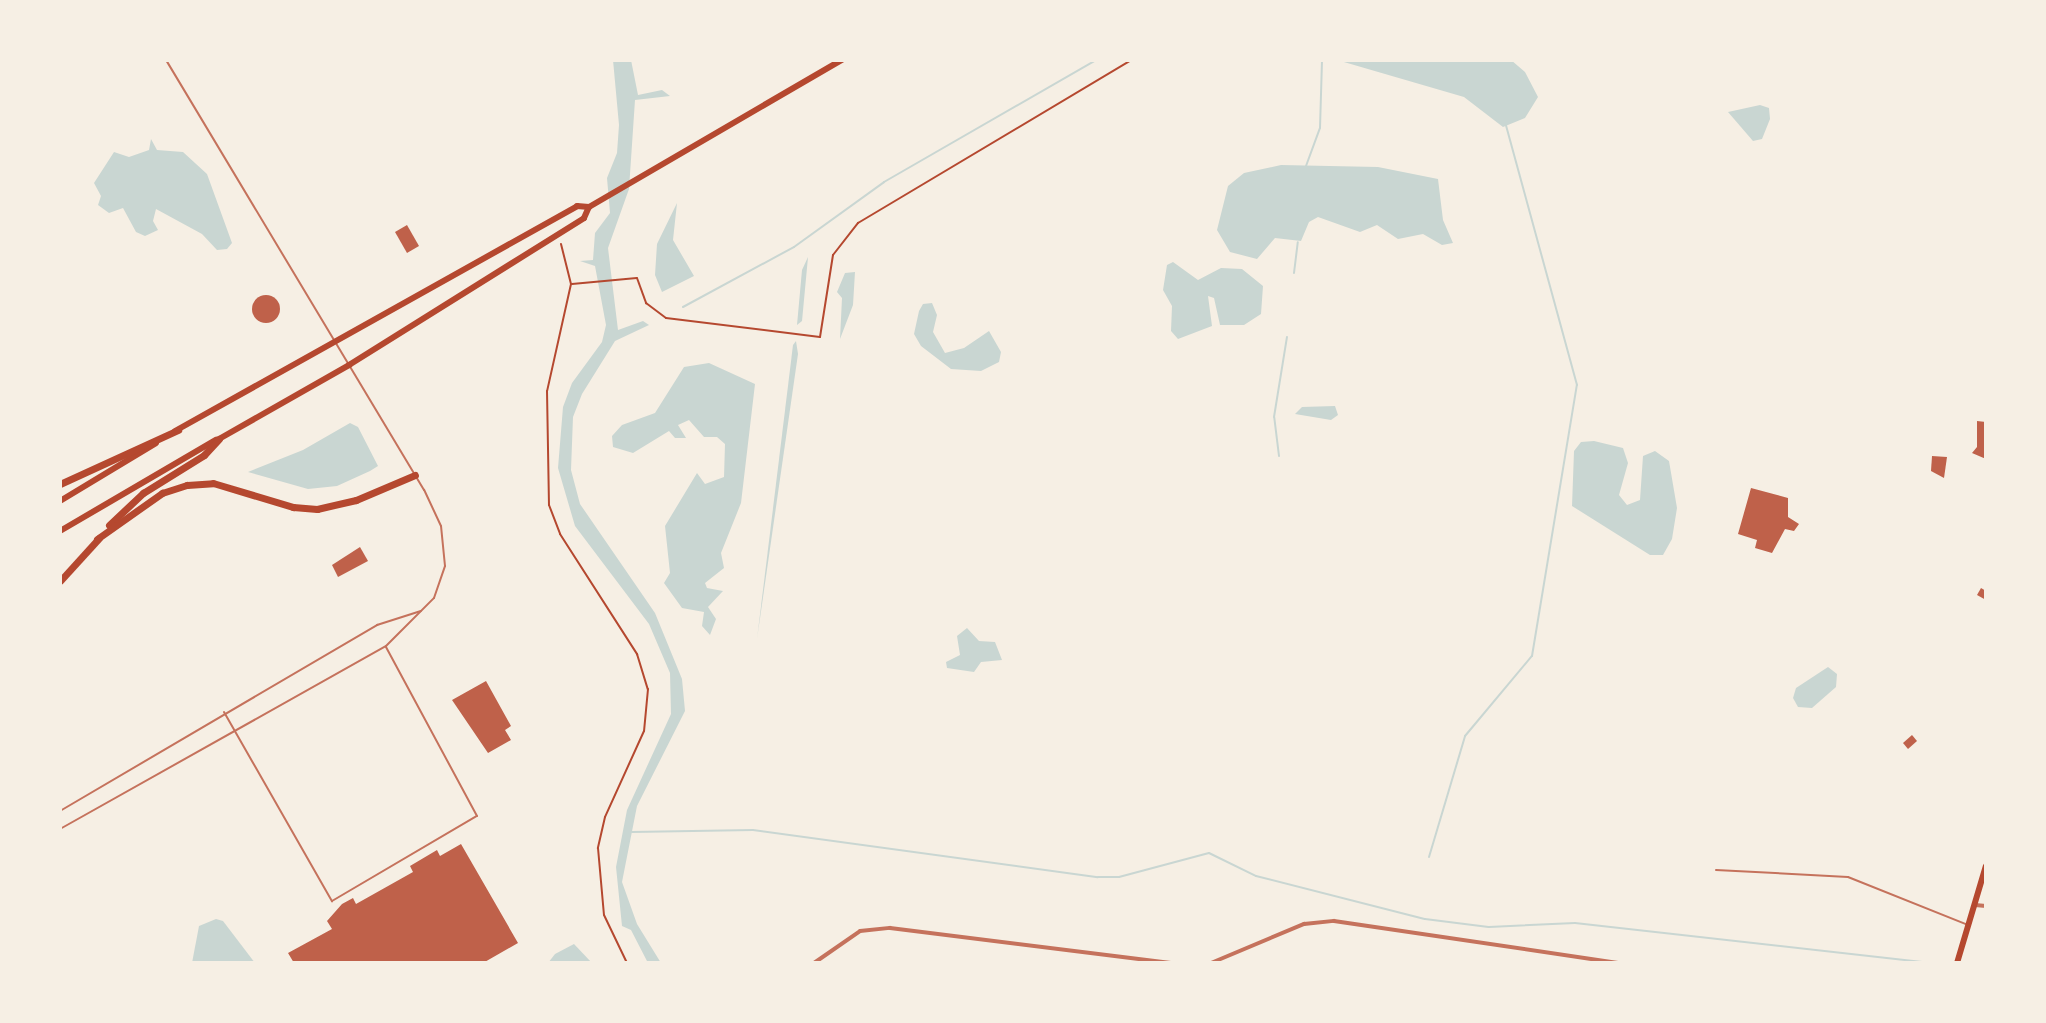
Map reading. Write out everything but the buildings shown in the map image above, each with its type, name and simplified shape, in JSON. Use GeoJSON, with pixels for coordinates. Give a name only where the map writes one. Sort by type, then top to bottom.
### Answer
{"type":"FeatureCollection","features":[{"type":"Feature","properties":{"kind":"highway"},"geometry":{"type":"LineString","coordinates":[[60,484],[178,430]]}},
{"type":"Feature","properties":{"kind":"highway"},"geometry":{"type":"LineString","coordinates":[[60,581],[133,501],[204,455],[219,439]]}},
{"type":"Feature","properties":{"kind":"highway"},"geometry":{"type":"LineString","coordinates":[[97,539],[162,493],[187,485],[213,483],[293,507],[317,509],[356,500],[415,475]]}},
{"type":"Feature","properties":{"kind":"highway"},"geometry":{"type":"LineString","coordinates":[[60,574],[74,565]]}},
{"type":"Feature","properties":{"kind":"main road"},"geometry":{"type":"LineString","coordinates":[[60,501],[334,341],[577,206],[589,207],[842,60]]}},
{"type":"Feature","properties":{"kind":"main road"},"geometry":{"type":"LineString","coordinates":[[60,531],[349,365],[584,218],[589,207]]}},
{"type":"Feature","properties":{"kind":"main road"},"geometry":{"type":"LineString","coordinates":[[1958,960],[1986,866]]}},
{"type":"Feature","properties":{"kind":"street"},"geometry":{"type":"LineString","coordinates":[[1975,905],[1986,906]]}},
{"type":"Feature","properties":{"kind":"street"},"geometry":{"type":"LineString","coordinates":[[1211,963],[1234,956],[1304,924],[1334,921],[1618,963]]}},
{"type":"Feature","properties":{"kind":"street"},"geometry":{"type":"LineString","coordinates":[[814,963],[860,931],[912,930],[1173,963]]}},
{"type":"Feature","properties":{"kind":"street"},"geometry":{"type":"LineString","coordinates":[[1229,963],[1234,956]]}},
{"type":"Feature","properties":{"kind":"street"},"geometry":{"type":"LineString","coordinates":[[1562,963],[1564,956]]}},
{"type":"Feature","properties":{"kind":"lane"},"geometry":{"type":"LineString","coordinates":[[60,829],[386,646],[422,610],[443,579],[446,553],[441,526],[415,475],[166,60]]}},
{"type":"Feature","properties":{"kind":"lane"},"geometry":{"type":"LineString","coordinates":[[60,811],[377,625],[422,610]]}},
{"type":"Feature","properties":{"kind":"lane"},"geometry":{"type":"LineString","coordinates":[[224,712],[332,901],[477,816],[386,646]]}},
{"type":"Feature","properties":{"kind":"lane"},"geometry":{"type":"LineString","coordinates":[[1716,870],[1848,877],[1969,925]]}},
{"type":"Feature","properties":{"kind":"path"},"geometry":{"type":"LineString","coordinates":[[571,284],[637,278],[646,303],[666,318],[820,337],[833,255],[858,223],[1131,60]]}},
{"type":"Feature","properties":{"kind":"path"},"geometry":{"type":"LineString","coordinates":[[561,244],[571,284],[547,391],[549,505],[560,534],[637,654],[648,689],[644,731],[608,809],[598,848],[602,906],[627,963]]}},
{"type":"Feature","properties":{"kind":"shaded area"},"geometry":{"type":"Polygon","coordinates":[[[613,60],[631,60],[638,95],[662,90],[670,96],[635,100],[629,189],[608,248],[618,330],[643,321],[649,325],[615,341],[582,394],[573,417],[571,470],[580,504],[655,613],[682,679],[685,711],[637,806],[622,882],[637,924],[661,963],[648,963],[631,930],[622,926],[616,867],[627,810],[671,714],[670,673],[649,624],[575,526],[558,468],[563,407],[572,383],[602,342],[606,325],[595,266],[580,261],[593,260],[595,233],[610,213],[607,178],[617,153],[619,125],[613,60]]]}},
{"type":"Feature","properties":{"kind":"shaded area"},"geometry":{"type":"Polygon","coordinates":[[[1337,60],[1511,60],[1525,72],[1538,97],[1525,118],[1503,127],[1464,97],[1337,60]]]}},
{"type":"Feature","properties":{"kind":"shaded area"},"geometry":{"type":"Polygon","coordinates":[[[1760,105],[1769,108],[1770,119],[1762,139],[1753,141],[1728,112],[1760,105]]]}},
{"type":"Feature","properties":{"kind":"shaded area"},"geometry":{"type":"Polygon","coordinates":[[[151,139],[157,150],[183,152],[207,174],[232,243],[227,249],[217,250],[202,234],[156,209],[153,221],[158,230],[145,236],[136,232],[123,208],[109,213],[98,205],[101,196],[94,183],[114,152],[129,157],[149,150],[151,139]]]}},
{"type":"Feature","properties":{"kind":"shaded area"},"geometry":{"type":"Polygon","coordinates":[[[1281,165],[1378,167],[1438,179],[1443,220],[1453,243],[1442,245],[1423,234],[1398,239],[1377,225],[1360,232],[1318,217],[1309,222],[1301,241],[1275,238],[1257,259],[1230,252],[1217,230],[1228,186],[1244,173],[1281,165]]]}},
{"type":"Feature","properties":{"kind":"shaded area"},"geometry":{"type":"Polygon","coordinates":[[[677,203],[673,240],[694,276],[662,292],[655,275],[657,244],[677,203]]]}},
{"type":"Feature","properties":{"kind":"shaded area"},"geometry":{"type":"Polygon","coordinates":[[[808,257],[802,321],[797,325],[802,270],[808,257]]]}},
{"type":"Feature","properties":{"kind":"shaded area"},"geometry":{"type":"Polygon","coordinates":[[[1173,262],[1198,280],[1221,268],[1242,269],[1263,286],[1261,314],[1244,325],[1220,325],[1214,298],[1208,296],[1212,326],[1178,339],[1171,331],[1172,306],[1163,290],[1167,265],[1173,262]]]}},
{"type":"Feature","properties":{"kind":"shaded area"},"geometry":{"type":"Polygon","coordinates":[[[855,272],[853,305],[840,339],[842,298],[837,292],[845,273],[855,272]]]}},
{"type":"Feature","properties":{"kind":"shaded area"},"geometry":{"type":"Polygon","coordinates":[[[932,303],[937,315],[933,332],[945,353],[964,348],[989,331],[1001,352],[999,362],[981,371],[951,369],[921,346],[914,334],[919,311],[923,304],[932,303]]]}},
{"type":"Feature","properties":{"kind":"shaded area"},"geometry":{"type":"Polygon","coordinates":[[[796,341],[798,354],[757,639],[793,345],[796,341]]]}},
{"type":"Feature","properties":{"kind":"shaded area"},"geometry":{"type":"Polygon","coordinates":[[[709,363],[755,384],[741,503],[721,553],[724,568],[705,583],[707,588],[723,591],[708,607],[716,619],[710,635],[702,626],[704,612],[682,608],[664,583],[670,573],[665,526],[697,473],[705,484],[724,477],[725,444],[717,437],[704,437],[689,420],[678,425],[686,438],[675,438],[669,431],[633,453],[613,447],[612,436],[622,425],[655,413],[684,367],[709,363]]]}},
{"type":"Feature","properties":{"kind":"shaded area"},"geometry":{"type":"Polygon","coordinates":[[[1335,406],[1338,415],[1331,420],[1295,414],[1302,407],[1335,406]]]}},
{"type":"Feature","properties":{"kind":"shaded area"},"geometry":{"type":"Polygon","coordinates":[[[350,423],[358,427],[378,466],[370,471],[337,486],[308,489],[248,472],[303,450],[350,423]]]}},
{"type":"Feature","properties":{"kind":"shaded area"},"geometry":{"type":"Polygon","coordinates":[[[1594,441],[1623,448],[1628,463],[1619,495],[1627,505],[1640,500],[1643,456],[1655,451],[1669,461],[1677,508],[1672,539],[1663,555],[1650,555],[1572,506],[1574,451],[1581,442],[1594,441]]]}},
{"type":"Feature","properties":{"kind":"shaded area"},"geometry":{"type":"Polygon","coordinates":[[[967,628],[979,641],[995,642],[1002,660],[981,662],[974,672],[947,668],[946,662],[960,655],[957,636],[967,628]]]}},
{"type":"Feature","properties":{"kind":"shaded area"},"geometry":{"type":"Polygon","coordinates":[[[1828,667],[1837,674],[1836,687],[1812,708],[1798,707],[1793,698],[1796,688],[1828,667]]]}},
{"type":"Feature","properties":{"kind":"shaded area"},"geometry":{"type":"Polygon","coordinates":[[[216,919],[223,921],[255,963],[192,963],[199,926],[216,919]]]}},
{"type":"Feature","properties":{"kind":"shaded area"},"geometry":{"type":"Polygon","coordinates":[[[574,944],[592,963],[548,963],[555,954],[574,944]]]}},
{"type":"Feature","properties":{"kind":"waterway"},"geometry":{"type":"LineString","coordinates":[[683,307],[794,247],[884,182],[1096,60]]}},
{"type":"Feature","properties":{"kind":"waterway"},"geometry":{"type":"LineString","coordinates":[[1306,166],[1320,128],[1322,60]]}},
{"type":"Feature","properties":{"kind":"waterway"},"geometry":{"type":"LineString","coordinates":[[1429,857],[1465,736],[1532,656],[1577,385],[1506,126]]}},
{"type":"Feature","properties":{"kind":"waterway"},"geometry":{"type":"LineString","coordinates":[[1294,273],[1298,242]]}},
{"type":"Feature","properties":{"kind":"waterway"},"geometry":{"type":"LineString","coordinates":[[1279,456],[1274,417],[1287,337]]}},
{"type":"Feature","properties":{"kind":"waterway"},"geometry":{"type":"LineString","coordinates":[[632,832],[753,830],[1098,877],[1119,877],[1209,853],[1256,876],[1425,919],[1489,927],[1575,923],[1929,963]]}}]}
